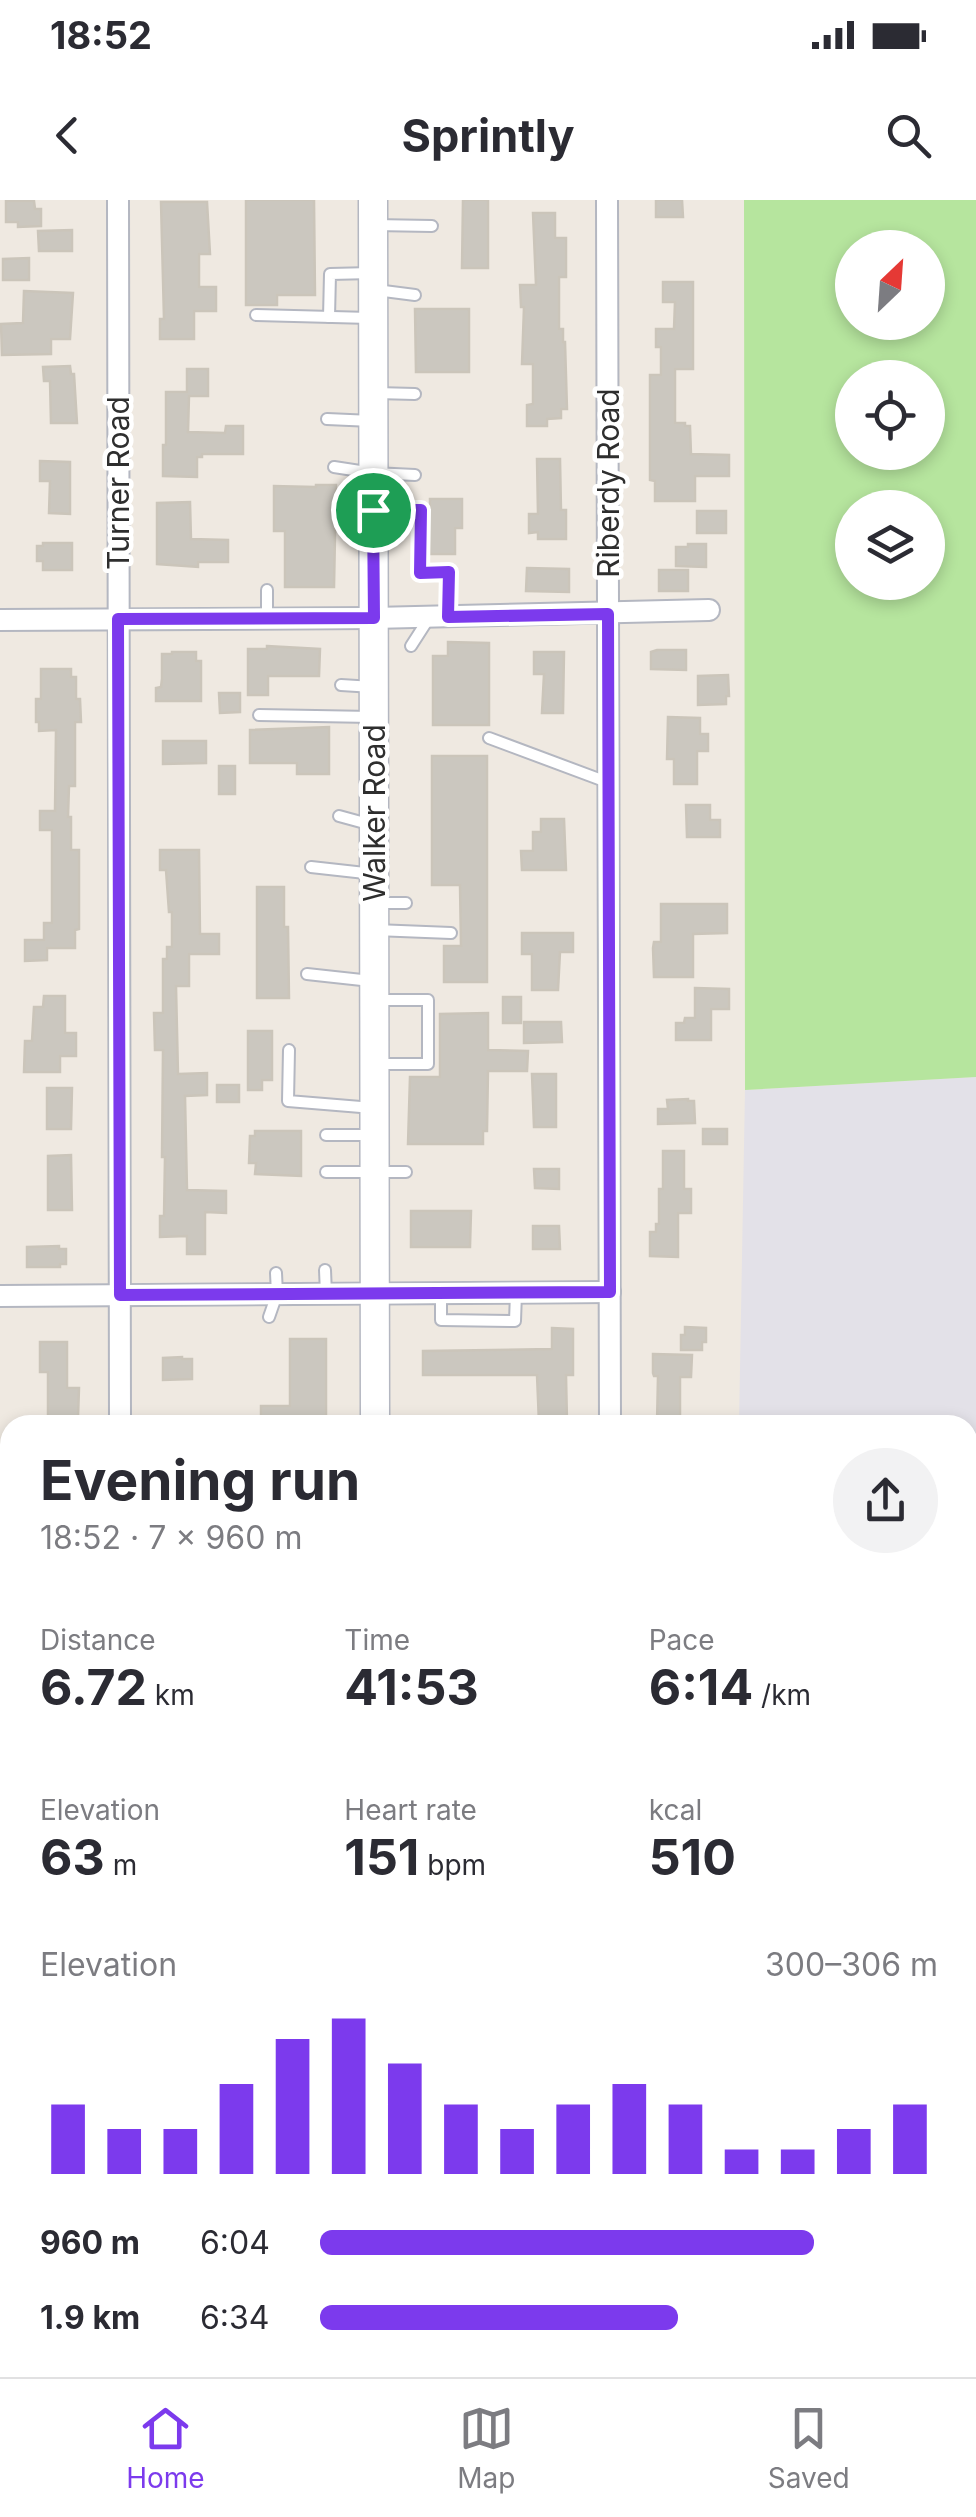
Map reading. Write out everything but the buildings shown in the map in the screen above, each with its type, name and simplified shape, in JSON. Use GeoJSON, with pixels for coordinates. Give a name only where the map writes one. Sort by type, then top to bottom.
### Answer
{"type":"FeatureCollection","features":[{"type":"Feature","properties":{"kind":"main road","name":"Walker Road"},"geometry":{"type":"LineString","coordinates":[[373,213],[375,1415]]}},
{"type":"Feature","properties":{"kind":"street","name":"Turner Road"},"geometry":{"type":"LineString","coordinates":[[118,200],[120,1415]]}},
{"type":"Feature","properties":{"kind":"street","name":"Riberdy Road"},"geometry":{"type":"LineString","coordinates":[[607,200],[610,1415]]}},
{"type":"Feature","properties":{"kind":"street"},"geometry":{"type":"LineString","coordinates":[[0,620],[374,618],[708,610]]}},
{"type":"Feature","properties":{"kind":"street"},"geometry":{"type":"LineString","coordinates":[[0,1296],[120,1295],[276,1284],[326,1294],[610,1292]]}},
{"type":"Feature","properties":{"kind":"lane"},"geometry":{"type":"LineString","coordinates":[[373,213],[432,226]]}},
{"type":"Feature","properties":{"kind":"lane"},"geometry":{"type":"LineString","coordinates":[[329,317],[330,274],[414,295]]}},
{"type":"Feature","properties":{"kind":"lane"},"geometry":{"type":"LineString","coordinates":[[256,315],[373,318]]}},
{"type":"Feature","properties":{"kind":"lane"},"geometry":{"type":"LineString","coordinates":[[373,392],[416,394]]}},
{"type":"Feature","properties":{"kind":"lane"},"geometry":{"type":"LineString","coordinates":[[327,419],[373,421]]}},
{"type":"Feature","properties":{"kind":"lane"},"geometry":{"type":"LineString","coordinates":[[334,466],[415,475]]}},
{"type":"Feature","properties":{"kind":"lane"},"geometry":{"type":"LineString","coordinates":[[373,510],[421,510],[420,573],[449,572],[439,617],[411,646]]}},
{"type":"Feature","properties":{"kind":"lane"},"geometry":{"type":"LineString","coordinates":[[267,590],[268,619]]}},
{"type":"Feature","properties":{"kind":"lane"},"geometry":{"type":"LineString","coordinates":[[341,686],[374,687]]}},
{"type":"Feature","properties":{"kind":"lane"},"geometry":{"type":"LineString","coordinates":[[258,715],[374,717]]}},
{"type":"Feature","properties":{"kind":"lane"},"geometry":{"type":"LineString","coordinates":[[489,738],[608,782]]}},
{"type":"Feature","properties":{"kind":"lane"},"geometry":{"type":"LineString","coordinates":[[339,816],[374,826]]}},
{"type":"Feature","properties":{"kind":"lane"},"geometry":{"type":"LineString","coordinates":[[310,867],[374,874]]}},
{"type":"Feature","properties":{"kind":"lane"},"geometry":{"type":"LineString","coordinates":[[374,917],[406,904]]}},
{"type":"Feature","properties":{"kind":"lane"},"geometry":{"type":"LineString","coordinates":[[374,917],[451,933]]}},
{"type":"Feature","properties":{"kind":"lane"},"geometry":{"type":"LineString","coordinates":[[307,974],[428,1000],[428,1064],[374,1064]]}},
{"type":"Feature","properties":{"kind":"lane"},"geometry":{"type":"LineString","coordinates":[[289,1050],[288,1101],[374,1122]]}},
{"type":"Feature","properties":{"kind":"lane"},"geometry":{"type":"LineString","coordinates":[[326,1135],[374,1122]]}},
{"type":"Feature","properties":{"kind":"lane"},"geometry":{"type":"LineString","coordinates":[[326,1172],[406,1172]]}},
{"type":"Feature","properties":{"kind":"lane"},"geometry":{"type":"LineString","coordinates":[[326,1270],[326,1294]]}},
{"type":"Feature","properties":{"kind":"lane"},"geometry":{"type":"LineString","coordinates":[[269,1317],[276,1284]]}},
{"type":"Feature","properties":{"kind":"shaded area"},"geometry":{"type":"Polygon","coordinates":[[[976,1077],[976,1415],[739,1415],[745,1090],[976,1077]]]}},
{"type":"Feature","properties":{"kind":"green space"},"geometry":{"type":"Polygon","coordinates":[[[744,200],[976,200],[976,1077],[745,1090],[744,200]]]}},
{"type":"Feature","properties":{"kind":"route"},"geometry":{"type":"LineString","coordinates":[[373,510],[421,510],[420,573],[449,572],[448,617],[608,614],[610,1292],[120,1295],[118,619],[374,618],[373,510]]}}]}
